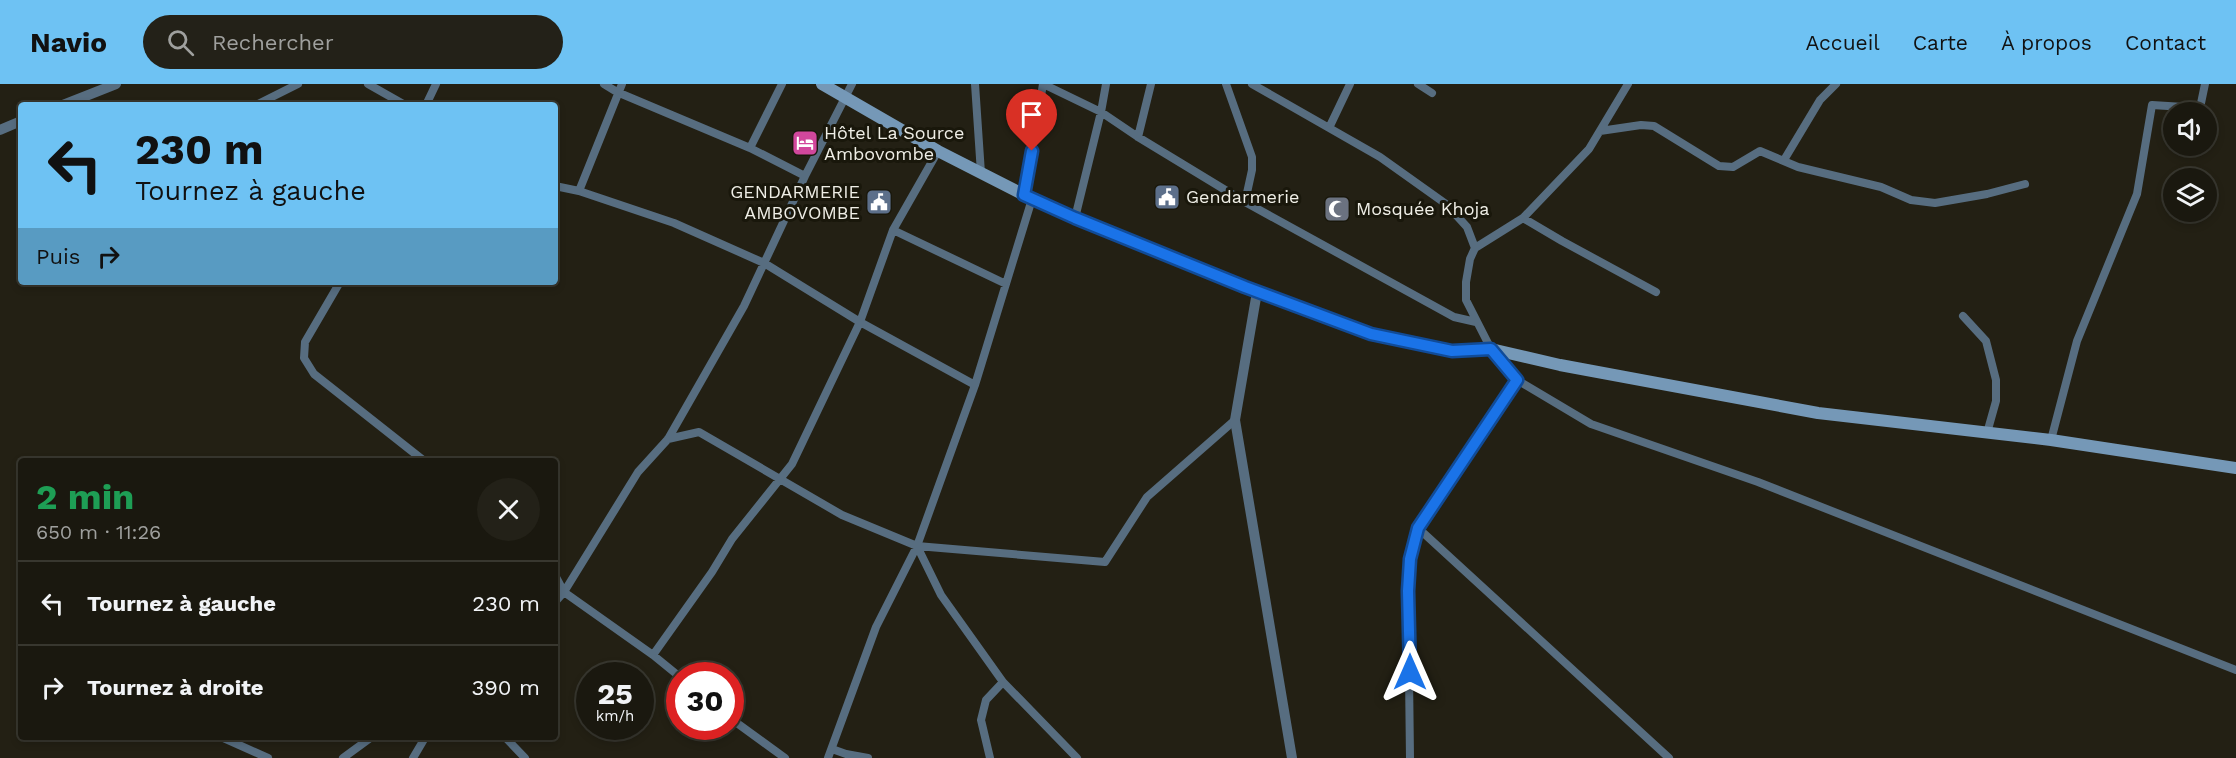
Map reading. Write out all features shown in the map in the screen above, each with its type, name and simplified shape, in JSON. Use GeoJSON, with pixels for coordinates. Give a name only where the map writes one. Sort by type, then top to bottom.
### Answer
{"type":"FeatureCollection","features":[{"type":"Feature","properties":{"kind":"main road"},"geometry":{"type":"LineString","coordinates":[[822,84],[938,151],[1028,197],[1257,292],[1371,334],[1452,351],[1491,349],[1818,414],[2050,440],[2236,468]]}},
{"type":"Feature","properties":{"kind":"street"},"geometry":{"type":"LineString","coordinates":[[71,102],[116,84]]}},
{"type":"Feature","properties":{"kind":"street"},"geometry":{"type":"LineString","coordinates":[[262,102],[298,84]]}},
{"type":"Feature","properties":{"kind":"street"},"geometry":{"type":"LineString","coordinates":[[368,84],[400,102]]}},
{"type":"Feature","properties":{"kind":"street"},"geometry":{"type":"LineString","coordinates":[[427,102],[436,84]]}},
{"type":"Feature","properties":{"kind":"street"},"geometry":{"type":"LineString","coordinates":[[604,84],[620,88],[805,176]]}},
{"type":"Feature","properties":{"kind":"street"},"geometry":{"type":"LineString","coordinates":[[750,148],[782,84]]}},
{"type":"Feature","properties":{"kind":"street"},"geometry":{"type":"LineString","coordinates":[[558,599],[638,472],[668,439],[744,306],[805,176],[852,84]]}},
{"type":"Feature","properties":{"kind":"street"},"geometry":{"type":"LineString","coordinates":[[975,84],[981,173]]}},
{"type":"Feature","properties":{"kind":"street"},"geometry":{"type":"LineString","coordinates":[[828,758],[876,627],[917,546],[975,385],[1006,284],[1028,197],[1043,84],[1101,112],[1245,202],[1454,317],[1476,322]]}},
{"type":"Feature","properties":{"kind":"street"},"geometry":{"type":"LineString","coordinates":[[1075,218],[1106,84]]}},
{"type":"Feature","properties":{"kind":"street"},"geometry":{"type":"LineString","coordinates":[[1138,137],[1151,84]]}},
{"type":"Feature","properties":{"kind":"street"},"geometry":{"type":"LineString","coordinates":[[1226,84],[1252,157],[1252,170],[1245,202]]}},
{"type":"Feature","properties":{"kind":"street"},"geometry":{"type":"LineString","coordinates":[[1252,84],[1380,157],[1446,204],[1467,227],[1475,248]]}},
{"type":"Feature","properties":{"kind":"street"},"geometry":{"type":"LineString","coordinates":[[1329,128],[1350,84]]}},
{"type":"Feature","properties":{"kind":"street"},"geometry":{"type":"LineString","coordinates":[[1418,84],[1432,93]]}},
{"type":"Feature","properties":{"kind":"street"},"geometry":{"type":"LineString","coordinates":[[1628,84],[1588,149],[1524,218],[1475,248],[1470,259],[1466,300],[1491,349],[1517,380],[1591,424],[1769,486],[2236,670]]}},
{"type":"Feature","properties":{"kind":"street"},"geometry":{"type":"LineString","coordinates":[[1784,160],[1820,100],[1836,84]]}},
{"type":"Feature","properties":{"kind":"street"},"geometry":{"type":"LineString","coordinates":[[2050,440],[2077,341],[2137,194],[2152,105],[2200,108],[2205,84]]}},
{"type":"Feature","properties":{"kind":"street"},"geometry":{"type":"LineString","coordinates":[[579,191],[620,88]]}},
{"type":"Feature","properties":{"kind":"street"},"geometry":{"type":"LineString","coordinates":[[0,130],[18,122]]}},
{"type":"Feature","properties":{"kind":"street"},"geometry":{"type":"LineString","coordinates":[[1600,131],[1641,125],[1654,126],[1719,166],[1732,167],[1760,151],[1798,167],[1881,187],[1911,200],[1935,203],[1987,194],[2025,184]]}},
{"type":"Feature","properties":{"kind":"street"},"geometry":{"type":"LineString","coordinates":[[653,655],[732,540],[792,464],[860,322],[892,230],[938,151]]}},
{"type":"Feature","properties":{"kind":"street"},"geometry":{"type":"LineString","coordinates":[[558,187],[579,191],[674,223],[764,263],[860,322],[975,385]]}},
{"type":"Feature","properties":{"kind":"street"},"geometry":{"type":"LineString","coordinates":[[1524,218],[1656,292]]}},
{"type":"Feature","properties":{"kind":"street"},"geometry":{"type":"LineString","coordinates":[[892,230],[1006,284]]}},
{"type":"Feature","properties":{"kind":"street"},"geometry":{"type":"LineString","coordinates":[[338,285],[305,342],[304,358],[314,374],[420,458]]}},
{"type":"Feature","properties":{"kind":"street"},"geometry":{"type":"LineString","coordinates":[[1257,292],[1235,420],[1292,758]]}},
{"type":"Feature","properties":{"kind":"street"},"geometry":{"type":"LineString","coordinates":[[1963,316],[1986,341],[1996,380],[1996,400],[1987,433]]}},
{"type":"Feature","properties":{"kind":"street"},"geometry":{"type":"LineString","coordinates":[[1410,758],[1408,591],[1410,559],[1418,528],[1517,380]]}},
{"type":"Feature","properties":{"kind":"street"},"geometry":{"type":"LineString","coordinates":[[668,439],[699,432],[842,515],[917,546],[1105,562],[1147,497],[1235,420]]}},
{"type":"Feature","properties":{"kind":"street"},"geometry":{"type":"LineString","coordinates":[[1418,528],[1669,758]]}},
{"type":"Feature","properties":{"kind":"street"},"geometry":{"type":"LineString","coordinates":[[917,546],[941,595],[1003,682],[1077,758]]}},
{"type":"Feature","properties":{"kind":"street"},"geometry":{"type":"LineString","coordinates":[[558,581],[564,592],[666,666]]}},
{"type":"Feature","properties":{"kind":"street"},"geometry":{"type":"LineString","coordinates":[[990,758],[981,720],[986,700],[1003,682]]}},
{"type":"Feature","properties":{"kind":"street"},"geometry":{"type":"LineString","coordinates":[[744,728],[785,758]]}},
{"type":"Feature","properties":{"kind":"street"},"geometry":{"type":"LineString","coordinates":[[228,740],[268,758]]}},
{"type":"Feature","properties":{"kind":"street"},"geometry":{"type":"LineString","coordinates":[[343,758],[368,740]]}},
{"type":"Feature","properties":{"kind":"street"},"geometry":{"type":"LineString","coordinates":[[413,758],[424,740]]}},
{"type":"Feature","properties":{"kind":"street"},"geometry":{"type":"LineString","coordinates":[[508,740],[525,758]]}},
{"type":"Feature","properties":{"kind":"street"},"geometry":{"type":"LineString","coordinates":[[832,749],[868,758]]}},
{"type":"Feature","properties":{"kind":"place","name":"Hôtel La Source Ambovombe"},"geometry":{"type":"Point","coordinates":[805,143]}},
{"type":"Feature","properties":{"kind":"place","name":"Gendarmerie"},"geometry":{"type":"Point","coordinates":[1167,197]}},
{"type":"Feature","properties":{"kind":"place","name":"GENDARMERIE AMBOVOMBE"},"geometry":{"type":"Point","coordinates":[879,202]}},
{"type":"Feature","properties":{"kind":"place","name":"Mosquée Khoja"},"geometry":{"type":"Point","coordinates":[1337,209]}},
{"type":"Feature","properties":{"kind":"route"},"geometry":{"type":"LineString","coordinates":[[1032,151],[1024,195],[1245,287],[1371,334],[1452,351],[1491,349],[1517,380],[1418,528],[1410,559],[1408,591],[1410,672]]}}]}
